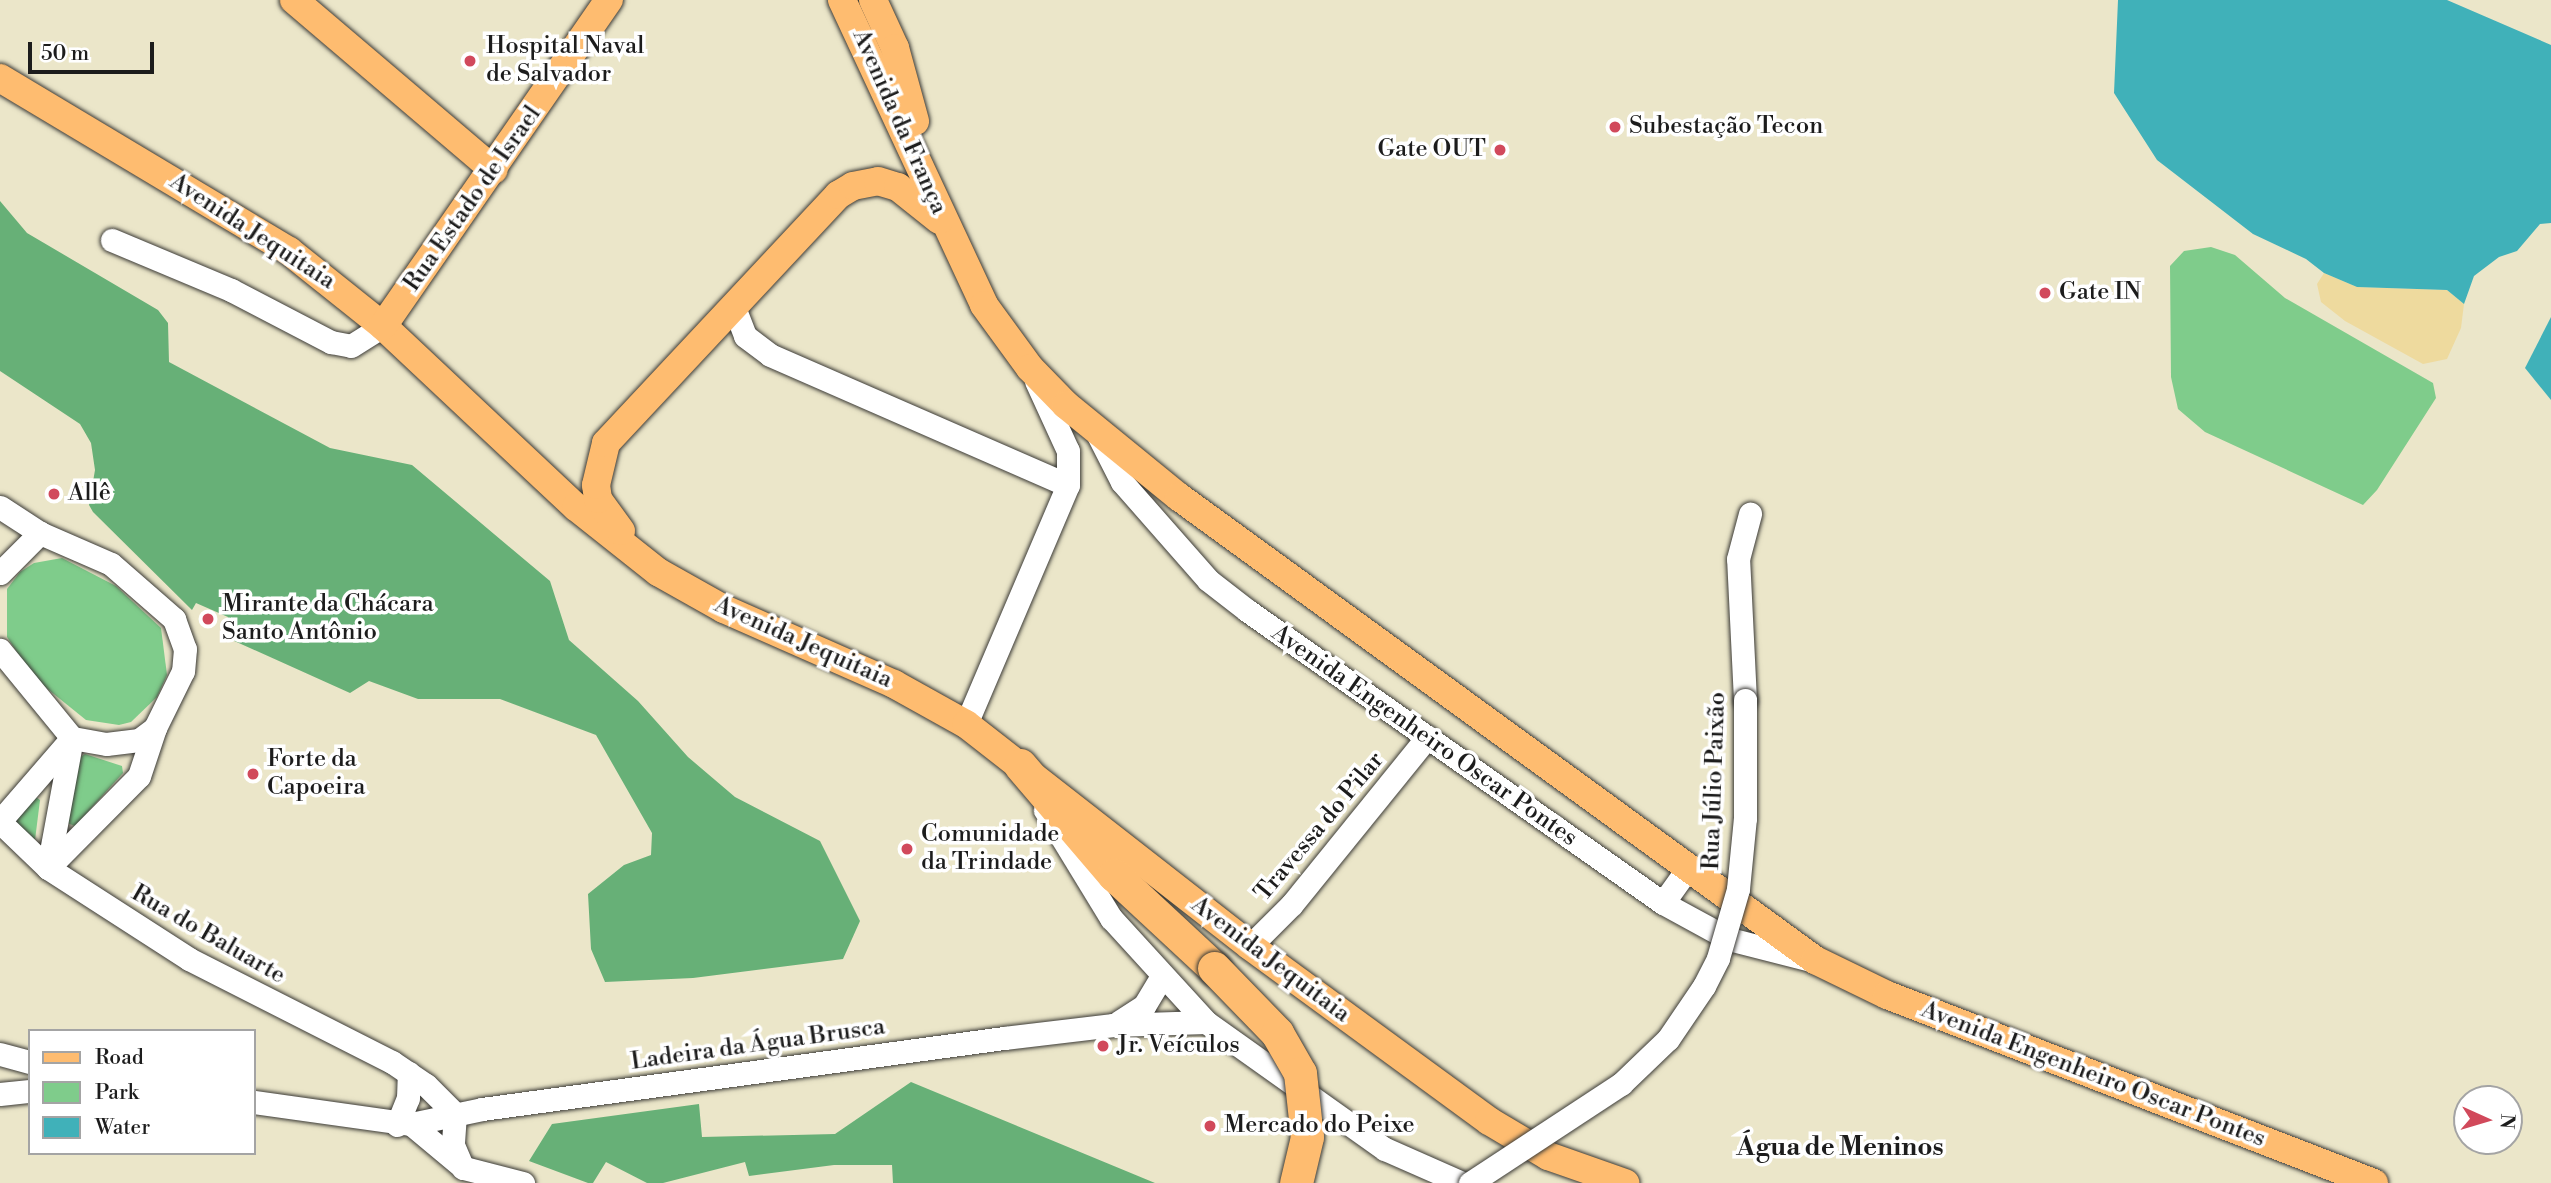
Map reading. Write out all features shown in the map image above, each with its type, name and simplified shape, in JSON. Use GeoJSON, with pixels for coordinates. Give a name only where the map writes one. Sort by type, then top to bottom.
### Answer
{"type":"FeatureCollection","features":[{"type":"Feature","properties":{"kind":"highway"},"geometry":{"type":"LineString","coordinates":[[1020,765],[1114,875],[1214,968],[1277,1033],[1300,1073],[1307,1138],[1296,1183]]}},
{"type":"Feature","properties":{"kind":"main road"},"geometry":{"type":"LineString","coordinates":[[294,0],[494,170]]}},
{"type":"Feature","properties":{"kind":"main road","name":"Rua Estado de Israel"},"geometry":{"type":"LineString","coordinates":[[383,326],[494,170],[609,0]]}},
{"type":"Feature","properties":{"kind":"main road","name":"Avenida da França"},"geometry":{"type":"LineString","coordinates":[[842,0],[873,60],[944,225]]}},
{"type":"Feature","properties":{"kind":"main road","name":"Avenida da França"},"geometry":{"type":"LineString","coordinates":[[873,0],[895,48],[944,225]]}},
{"type":"Feature","properties":{"kind":"main road","name":"Avenida Jequitaia"},"geometry":{"type":"LineString","coordinates":[[0,78],[248,224],[383,326],[576,507],[638,556],[724,609],[894,684],[967,724],[1250,946],[1489,1121],[1548,1156],[1625,1183]]}},
{"type":"Feature","properties":{"kind":"main road"},"geometry":{"type":"LineString","coordinates":[[638,556],[598,499],[599,456],[606,443],[838,195],[853,186],[878,181],[898,187],[944,225]]}},
{"type":"Feature","properties":{"kind":"main road","name":"Avenida Engenheiro Oscar Pontes"},"geometry":{"type":"LineString","coordinates":[[944,225],[984,305],[1030,368],[1096,431],[1179,497],[1815,960],[1887,995],[2374,1183]]}},
{"type":"Feature","properties":{"kind":"street"},"geometry":{"type":"LineString","coordinates":[[112,240],[231,290],[331,342],[351,346],[383,326]]}},
{"type":"Feature","properties":{"kind":"street"},"geometry":{"type":"LineString","coordinates":[[734,307],[745,336],[770,355],[1068,485]]}},
{"type":"Feature","properties":{"kind":"street"},"geometry":{"type":"LineString","coordinates":[[967,724],[1068,485],[1068,451],[1030,368]]}},
{"type":"Feature","properties":{"kind":"street","name":"Avenida Engenheiro Oscar Pontes"},"geometry":{"type":"LineString","coordinates":[[1096,431],[1122,482],[1208,580],[1663,903],[1729,939],[1815,960]]}},
{"type":"Feature","properties":{"kind":"street"},"geometry":{"type":"LineString","coordinates":[[0,507],[40,533],[111,564],[174,619],[185,649],[183,671],[155,728],[138,776],[48,868]]}},
{"type":"Feature","properties":{"kind":"street","name":"Rua Júlio Paixão"},"geometry":{"type":"LineString","coordinates":[[1469,1183],[1621,1084],[1668,1039],[1704,986],[1730,922],[1740,877],[1745,700],[1738,559],[1749,514]]}},
{"type":"Feature","properties":{"kind":"street"},"geometry":{"type":"LineString","coordinates":[[0,573],[40,533]]}},
{"type":"Feature","properties":{"kind":"street"},"geometry":{"type":"LineString","coordinates":[[0,650],[72,738],[127,744],[155,728]]}},
{"type":"Feature","properties":{"kind":"street","name":"Travessa do Pilar"},"geometry":{"type":"LineString","coordinates":[[1250,946],[1292,904],[1427,737]]}},
{"type":"Feature","properties":{"kind":"street"},"geometry":{"type":"LineString","coordinates":[[0,821],[72,738]]}},
{"type":"Feature","properties":{"kind":"street"},"geometry":{"type":"LineString","coordinates":[[48,868],[72,738]]}},
{"type":"Feature","properties":{"kind":"street"},"geometry":{"type":"LineString","coordinates":[[1020,765],[1086,882],[1162,976],[1206,1023],[1385,1150],[1462,1183]]}},
{"type":"Feature","properties":{"kind":"street","name":"Rua do Baluarte"},"geometry":{"type":"LineString","coordinates":[[0,821],[48,868],[147,935],[241,980],[408,1073],[455,1114]]}},
{"type":"Feature","properties":{"kind":"street"},"geometry":{"type":"LineString","coordinates":[[1663,903],[1688,868]]}},
{"type":"Feature","properties":{"kind":"street","name":"Ladeira da Água Brusca"},"geometry":{"type":"LineString","coordinates":[[1113,1025],[1144,1006],[1162,976]]}},
{"type":"Feature","properties":{"kind":"street","name":"Ladeira da Água Brusca"},"geometry":{"type":"LineString","coordinates":[[404,1125],[455,1114],[1113,1025],[1206,1023]]}},
{"type":"Feature","properties":{"kind":"street"},"geometry":{"type":"LineString","coordinates":[[0,1054],[28,1061]]}},
{"type":"Feature","properties":{"kind":"street"},"geometry":{"type":"LineString","coordinates":[[404,1125],[408,1073]]}},
{"type":"Feature","properties":{"kind":"street"},"geometry":{"type":"LineString","coordinates":[[0,1094],[28,1091]]}},
{"type":"Feature","properties":{"kind":"street"},"geometry":{"type":"LineString","coordinates":[[256,1102],[404,1125],[464,1168],[523,1183]]}},
{"type":"Feature","properties":{"kind":"street"},"geometry":{"type":"LineString","coordinates":[[455,1114],[453,1145],[464,1168]]}},
{"type":"Feature","properties":{"kind":"green space"},"geometry":{"type":"Polygon","coordinates":[[[0,201],[27,233],[158,310],[168,323],[169,362],[330,448],[412,465],[550,581],[569,640],[638,701],[688,757],[735,797],[820,841],[860,921],[843,959],[693,978],[605,982],[591,949],[588,894],[624,865],[651,855],[652,833],[596,735],[500,699],[418,699],[369,681],[350,693],[221,635],[228,617],[196,603],[192,610],[93,512],[89,505],[95,470],[91,443],[80,424],[0,371],[0,201]]]}},
{"type":"Feature","properties":{"kind":"green space"},"geometry":{"type":"Polygon","coordinates":[[[2211,247],[2235,255],[2285,298],[2433,383],[2436,398],[2377,490],[2363,505],[2205,432],[2178,409],[2171,377],[2170,266],[2184,251],[2211,247]]]}},
{"type":"Feature","properties":{"kind":"green space"},"geometry":{"type":"Polygon","coordinates":[[[62,558],[116,586],[161,628],[167,675],[157,697],[131,722],[119,725],[86,720],[34,678],[7,637],[7,589],[20,572],[34,563],[62,558]]]}},
{"type":"Feature","properties":{"kind":"green space"},"geometry":{"type":"Polygon","coordinates":[[[85,754],[122,766],[123,773],[75,826],[67,823],[79,758],[85,754]]]}},
{"type":"Feature","properties":{"kind":"green space"},"geometry":{"type":"Polygon","coordinates":[[[33,795],[40,800],[35,840],[12,823],[33,795]]]}},
{"type":"Feature","properties":{"kind":"green space"},"geometry":{"type":"Polygon","coordinates":[[[911,1082],[1155,1183],[893,1183],[892,1165],[834,1165],[749,1176],[745,1162],[663,1183],[647,1183],[606,1162],[593,1183],[588,1183],[529,1161],[552,1124],[699,1104],[702,1137],[835,1134],[911,1082]]]}},
{"type":"Feature","properties":{"kind":"sand"},"geometry":{"type":"Polygon","coordinates":[[[2324,273],[2357,287],[2447,290],[2464,304],[2461,328],[2447,359],[2423,364],[2345,321],[2321,302],[2317,284],[2324,273]]]}},
{"type":"Feature","properties":{"kind":"water"},"geometry":{"type":"Polygon","coordinates":[[[2118,0],[2447,0],[2551,45],[2551,223],[2540,224],[2517,251],[2499,257],[2474,276],[2464,304],[2447,290],[2357,287],[2324,273],[2306,259],[2253,234],[2157,160],[2114,93],[2118,0]]]}},
{"type":"Feature","properties":{"kind":"water"},"geometry":{"type":"Polygon","coordinates":[[[2551,317],[2551,400],[2525,368],[2551,317]]]}},
{"type":"Feature","properties":{"kind":"place","name":"Hospital Naval de Salvador"},"geometry":{"type":"Point","coordinates":[470,61]}},
{"type":"Feature","properties":{"kind":"place","name":"Subestação Tecon"},"geometry":{"type":"Point","coordinates":[1615,127]}},
{"type":"Feature","properties":{"kind":"place","name":"Gate OUT"},"geometry":{"type":"Point","coordinates":[1500,150]}},
{"type":"Feature","properties":{"kind":"place","name":"Gate IN"},"geometry":{"type":"Point","coordinates":[2045,293]}},
{"type":"Feature","properties":{"kind":"place","name":"Allê"},"geometry":{"type":"Point","coordinates":[54,494]}},
{"type":"Feature","properties":{"kind":"place","name":"Mirante da Chácara Santo Antônio"},"geometry":{"type":"Point","coordinates":[208,619]}},
{"type":"Feature","properties":{"kind":"place","name":"Forte da Capoeira"},"geometry":{"type":"Point","coordinates":[253,774]}},
{"type":"Feature","properties":{"kind":"place","name":"Comunidade da Trindade"},"geometry":{"type":"Point","coordinates":[907,849]}},
{"type":"Feature","properties":{"kind":"place","name":"Jr. Veículos"},"geometry":{"type":"Point","coordinates":[1103,1046]}},
{"type":"Feature","properties":{"kind":"place","name":"Mercado do Peixe"},"geometry":{"type":"Point","coordinates":[1210,1126]}},
{"type":"Feature","properties":{"kind":"district","name":"Água de Meninos"},"geometry":{"type":"Point","coordinates":[1840,1148]}}]}
